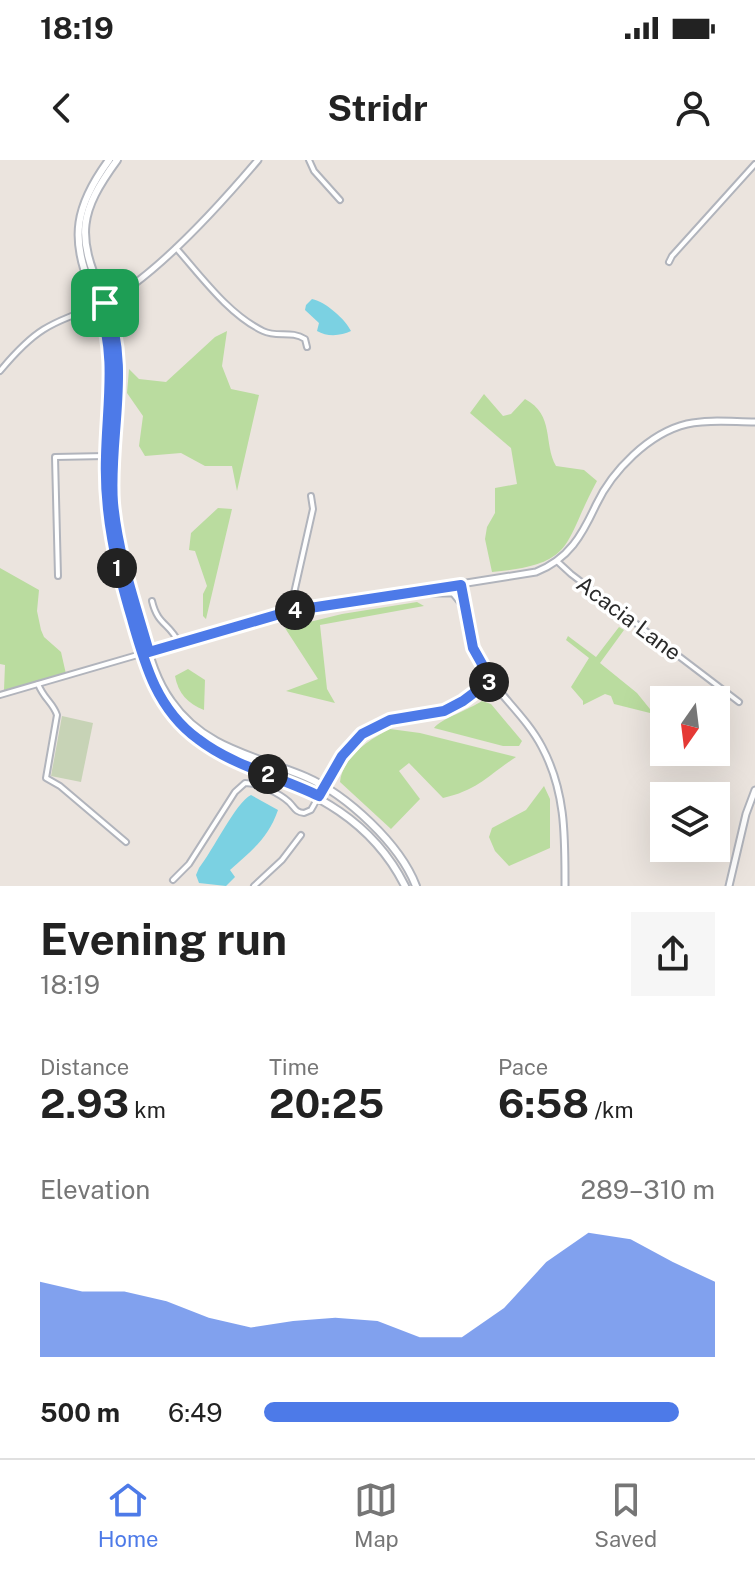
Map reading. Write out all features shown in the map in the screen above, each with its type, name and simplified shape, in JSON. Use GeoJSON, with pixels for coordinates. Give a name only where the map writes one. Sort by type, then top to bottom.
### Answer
{"type":"FeatureCollection","features":[{"type":"Feature","properties":{"kind":"main road"},"geometry":{"type":"LineString","coordinates":[[102,304],[82,264],[78,232],[86,195],[109,160]]}},
{"type":"Feature","properties":{"kind":"main road"},"geometry":{"type":"LineString","coordinates":[[117,160],[95,192],[85,229],[88,262],[117,343],[106,491],[111,542],[151,681],[163,703],[193,735],[220,753],[319,796],[361,829],[405,886]]}},
{"type":"Feature","properties":{"kind":"main road"},"geometry":{"type":"LineString","coordinates":[[145,653],[172,702],[201,733],[234,752],[325,787],[352,806],[400,857],[416,886]]}},
{"type":"Feature","properties":{"kind":"street"},"geometry":{"type":"LineString","coordinates":[[0,371],[34,334],[102,304],[127,289],[218,206],[258,160]]}},
{"type":"Feature","properties":{"kind":"street"},"geometry":{"type":"LineString","coordinates":[[309,160],[314,171],[340,200]]}},
{"type":"Feature","properties":{"kind":"street"},"geometry":{"type":"LineString","coordinates":[[669,262],[755,164]]}},
{"type":"Feature","properties":{"kind":"street"},"geometry":{"type":"LineString","coordinates":[[175,247],[213,290],[259,330],[294,334],[305,339],[307,347]]}},
{"type":"Feature","properties":{"kind":"street"},"geometry":{"type":"LineString","coordinates":[[0,695],[290,611],[525,575],[558,562],[580,539],[614,477],[641,449],[660,435],[699,422],[755,422]]}},
{"type":"Feature","properties":{"kind":"street"},"geometry":{"type":"LineString","coordinates":[[58,576],[55,457],[109,457]]}},
{"type":"Feature","properties":{"kind":"street"},"geometry":{"type":"LineString","coordinates":[[290,611],[313,509],[311,496]]}},
{"type":"Feature","properties":{"kind":"street","name":"Acacia Lane"},"geometry":{"type":"LineString","coordinates":[[558,562],[739,702]]}},
{"type":"Feature","properties":{"kind":"street"},"geometry":{"type":"LineString","coordinates":[[461,585],[473,648],[491,680],[536,736],[554,772],[564,812],[565,886]]}},
{"type":"Feature","properties":{"kind":"street"},"geometry":{"type":"LineString","coordinates":[[401,593],[452,593],[464,609]]}},
{"type":"Feature","properties":{"kind":"street"},"geometry":{"type":"LineString","coordinates":[[152,601],[155,615],[172,630],[179,643]]}},
{"type":"Feature","properties":{"kind":"street"},"geometry":{"type":"LineString","coordinates":[[173,880],[189,863],[235,792],[245,783],[257,785],[288,801],[300,813],[311,810],[342,756],[362,734],[390,720],[444,711],[491,680]]}},
{"type":"Feature","properties":{"kind":"street"},"geometry":{"type":"LineString","coordinates":[[38,684],[44,699],[53,706],[57,715],[46,778],[60,786],[126,842]]}},
{"type":"Feature","properties":{"kind":"street"},"geometry":{"type":"LineString","coordinates":[[729,886],[746,814],[755,790]]}},
{"type":"Feature","properties":{"kind":"street"},"geometry":{"type":"LineString","coordinates":[[254,886],[282,860],[301,835]]}},
{"type":"Feature","properties":{"kind":"green space"},"geometry":{"type":"Polygon","coordinates":[[[227,331],[222,366],[231,389],[259,395],[237,491],[232,466],[205,466],[181,453],[145,456],[139,446],[143,416],[127,393],[129,369],[139,379],[166,382],[215,337],[227,331]]]}},
{"type":"Feature","properties":{"kind":"green space"},"geometry":{"type":"Polygon","coordinates":[[[484,394],[503,416],[511,414],[525,399],[541,413],[545,421],[556,466],[584,470],[597,481],[571,536],[553,557],[519,568],[492,572],[485,539],[487,527],[495,513],[495,488],[517,484],[511,448],[470,413],[484,394]]]}},
{"type":"Feature","properties":{"kind":"green space"},"geometry":{"type":"Polygon","coordinates":[[[218,508],[232,509],[206,619],[203,616],[203,594],[207,586],[195,551],[189,550],[191,533],[218,508]]]}},
{"type":"Feature","properties":{"kind":"green space"},"geometry":{"type":"Polygon","coordinates":[[[0,568],[39,590],[37,611],[41,630],[44,637],[61,652],[66,674],[4,690],[5,665],[0,664],[0,568]]]}},
{"type":"Feature","properties":{"kind":"green space"},"geometry":{"type":"Polygon","coordinates":[[[417,602],[424,606],[320,625],[327,689],[335,703],[286,691],[318,679],[285,628],[342,614],[417,602]]]}},
{"type":"Feature","properties":{"kind":"green space"},"geometry":{"type":"Polygon","coordinates":[[[619,627],[624,630],[600,663],[637,693],[650,713],[614,704],[611,696],[605,694],[583,705],[571,687],[589,658],[566,640],[568,636],[596,657],[619,627]]]}},
{"type":"Feature","properties":{"kind":"green space"},"geometry":{"type":"Polygon","coordinates":[[[188,669],[205,680],[204,710],[193,705],[179,688],[175,676],[188,669]]]}},
{"type":"Feature","properties":{"kind":"green space"},"geometry":{"type":"Polygon","coordinates":[[[482,701],[491,704],[522,741],[519,746],[503,746],[434,728],[482,701]]]}},
{"type":"Feature","properties":{"kind":"green space"},"geometry":{"type":"Polygon","coordinates":[[[62,716],[93,723],[81,782],[51,776],[62,716]]]}},
{"type":"Feature","properties":{"kind":"green space"},"geometry":{"type":"Polygon","coordinates":[[[390,729],[420,733],[516,757],[474,787],[443,798],[409,763],[399,771],[420,799],[391,829],[340,782],[351,757],[390,729]]]}},
{"type":"Feature","properties":{"kind":"green space"},"geometry":{"type":"Polygon","coordinates":[[[544,786],[550,799],[550,848],[509,866],[495,851],[489,837],[492,828],[526,810],[544,786]]]}},
{"type":"Feature","properties":{"kind":"water"},"geometry":{"type":"Polygon","coordinates":[[[312,299],[334,312],[351,331],[334,335],[317,331],[319,323],[305,310],[312,299]]]}},
{"type":"Feature","properties":{"kind":"water"},"geometry":{"type":"Polygon","coordinates":[[[251,795],[278,810],[269,829],[230,870],[235,877],[226,886],[199,883],[196,875],[199,868],[238,807],[251,795]]]}},
{"type":"Feature","properties":{"kind":"route"},"geometry":{"type":"LineString","coordinates":[[105,303],[114,327],[118,354],[113,503],[125,572],[149,652],[290,611],[461,585],[473,648],[491,680],[444,711],[390,720],[362,734],[347,748],[319,796],[220,753],[186,729],[163,703],[151,681],[111,542],[105,482],[110,343],[99,306],[105,303]]}}]}
